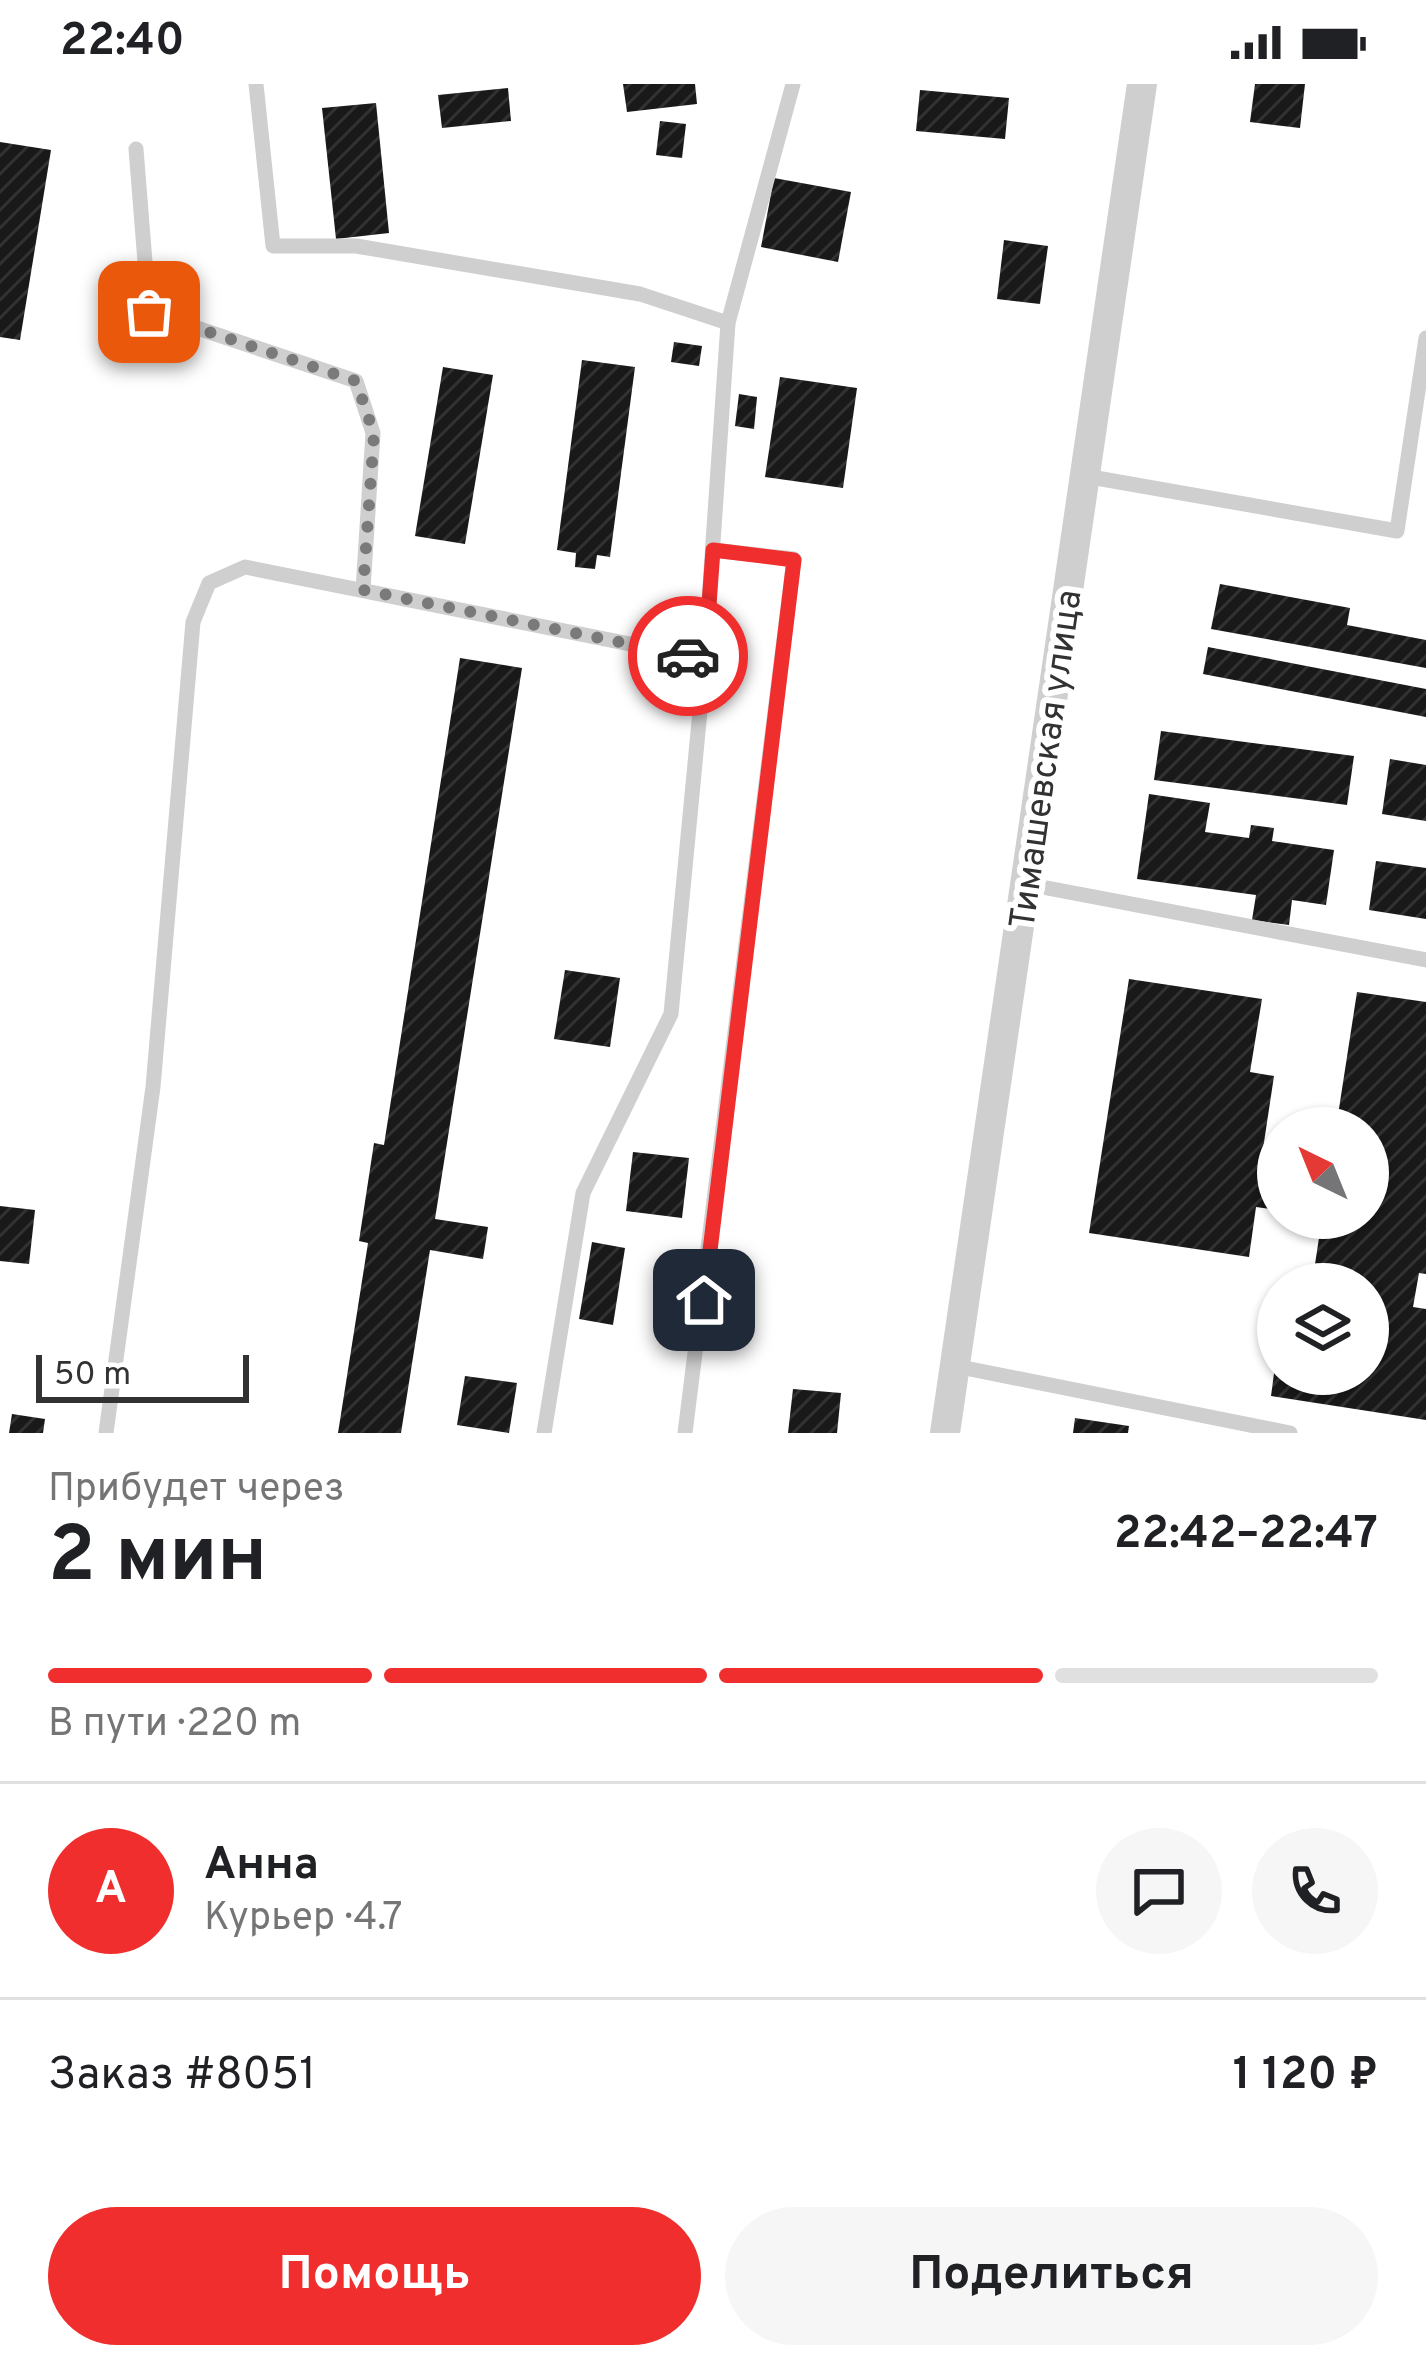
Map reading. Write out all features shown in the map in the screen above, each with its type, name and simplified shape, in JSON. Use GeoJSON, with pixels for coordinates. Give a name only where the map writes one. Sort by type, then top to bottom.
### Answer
{"type":"FeatureCollection","features":[{"type":"Feature","properties":{"kind":"street","name":"Тимашевская улица"},"geometry":{"type":"LineString","coordinates":[[945,1433],[1142,84]]}},
{"type":"Feature","properties":{"kind":"lane"},"geometry":{"type":"LineString","coordinates":[[256,84],[274,246],[378,249],[640,294],[728,322]]}},
{"type":"Feature","properties":{"kind":"lane"},"geometry":{"type":"LineString","coordinates":[[544,1433],[583,1192],[671,1014],[705,659],[728,322],[793,84]]}},
{"type":"Feature","properties":{"kind":"lane"},"geometry":{"type":"LineString","coordinates":[[136,149],[149,312],[356,381],[374,434],[363,590]]}},
{"type":"Feature","properties":{"kind":"lane"},"geometry":{"type":"LineString","coordinates":[[1085,476],[1397,531],[1426,338]]}},
{"type":"Feature","properties":{"kind":"lane"},"geometry":{"type":"LineString","coordinates":[[685,1433],[794,560],[713,550]]}},
{"type":"Feature","properties":{"kind":"lane"},"geometry":{"type":"LineString","coordinates":[[106,1433],[153,1087],[193,622],[209,583],[245,567],[705,659]]}},
{"type":"Feature","properties":{"kind":"lane"},"geometry":{"type":"LineString","coordinates":[[1025,884],[1426,960]]}},
{"type":"Feature","properties":{"kind":"lane"},"geometry":{"type":"LineString","coordinates":[[955,1366],[1290,1433]]}},
{"type":"Feature","properties":{"kind":"building"},"geometry":{"type":"Polygon","coordinates":[[[623,84],[695,84],[697,104],[627,112],[623,84]]]}},
{"type":"Feature","properties":{"kind":"building"},"geometry":{"type":"Polygon","coordinates":[[[1255,84],[1305,84],[1300,128],[1250,122],[1255,84]]]}},
{"type":"Feature","properties":{"kind":"building"},"geometry":{"type":"Polygon","coordinates":[[[508,88],[511,121],[442,128],[438,95],[508,88]]]}},
{"type":"Feature","properties":{"kind":"building"},"geometry":{"type":"Polygon","coordinates":[[[920,90],[1009,98],[1005,139],[916,131],[920,90]]]}},
{"type":"Feature","properties":{"kind":"building"},"geometry":{"type":"Polygon","coordinates":[[[376,103],[389,233],[336,239],[322,108],[376,103]]]}},
{"type":"Feature","properties":{"kind":"building"},"geometry":{"type":"Polygon","coordinates":[[[660,121],[686,124],[682,158],[656,155],[660,121]]]}},
{"type":"Feature","properties":{"kind":"building"},"geometry":{"type":"Polygon","coordinates":[[[0,142],[51,150],[20,340],[0,337],[0,142]]]}},
{"type":"Feature","properties":{"kind":"building"},"geometry":{"type":"Polygon","coordinates":[[[774,178],[851,192],[838,262],[761,247],[774,178]]]}},
{"type":"Feature","properties":{"kind":"building"},"geometry":{"type":"Polygon","coordinates":[[[1004,240],[1048,246],[1040,304],[997,299],[1004,240]]]}},
{"type":"Feature","properties":{"kind":"building"},"geometry":{"type":"Polygon","coordinates":[[[674,342],[702,346],[699,366],[671,362],[674,342]]]}},
{"type":"Feature","properties":{"kind":"building"},"geometry":{"type":"Polygon","coordinates":[[[582,360],[635,367],[610,557],[597,555],[595,569],[575,567],[576,553],[557,550],[582,360]]]}},
{"type":"Feature","properties":{"kind":"building"},"geometry":{"type":"Polygon","coordinates":[[[443,367],[493,375],[465,544],[415,536],[443,367]]]}},
{"type":"Feature","properties":{"kind":"building"},"geometry":{"type":"Polygon","coordinates":[[[780,377],[857,388],[843,488],[765,477],[780,377]]]}},
{"type":"Feature","properties":{"kind":"building"},"geometry":{"type":"Polygon","coordinates":[[[739,394],[757,397],[754,429],[735,426],[739,394]]]}},
{"type":"Feature","properties":{"kind":"building"},"geometry":{"type":"Polygon","coordinates":[[[1220,584],[1350,608],[1347,625],[1426,640],[1426,668],[1211,629],[1220,584]]]}},
{"type":"Feature","properties":{"kind":"building"},"geometry":{"type":"Polygon","coordinates":[[[1208,647],[1426,689],[1426,717],[1203,674],[1208,647]]]}},
{"type":"Feature","properties":{"kind":"building"},"geometry":{"type":"Polygon","coordinates":[[[460,658],[522,668],[435,1219],[488,1227],[483,1259],[430,1250],[401,1433],[338,1433],[368,1243],[359,1241],[374,1143],[384,1145],[460,658]]]}},
{"type":"Feature","properties":{"kind":"building"},"geometry":{"type":"Polygon","coordinates":[[[1161,731],[1354,756],[1347,805],[1154,780],[1161,731]]]}},
{"type":"Feature","properties":{"kind":"building"},"geometry":{"type":"Polygon","coordinates":[[[1390,759],[1426,765],[1426,821],[1382,814],[1390,759]]]}},
{"type":"Feature","properties":{"kind":"building"},"geometry":{"type":"Polygon","coordinates":[[[1149,794],[1210,803],[1205,832],[1249,838],[1251,825],[1274,828],[1272,841],[1334,850],[1326,905],[1292,900],[1289,925],[1252,920],[1256,895],[1137,879],[1149,794]]]}},
{"type":"Feature","properties":{"kind":"building"},"geometry":{"type":"Polygon","coordinates":[[[1376,861],[1426,868],[1426,919],[1369,910],[1376,861]]]}},
{"type":"Feature","properties":{"kind":"building"},"geometry":{"type":"Polygon","coordinates":[[[565,970],[620,978],[610,1047],[554,1039],[565,970]]]}},
{"type":"Feature","properties":{"kind":"building"},"geometry":{"type":"Polygon","coordinates":[[[1129,979],[1262,999],[1250,1072],[1274,1076],[1269,1107],[1257,1107],[1257,1207],[1249,1257],[1089,1233],[1129,979]]]}},
{"type":"Feature","properties":{"kind":"building"},"geometry":{"type":"Polygon","coordinates":[[[1357,992],[1426,1002],[1426,1274],[1419,1273],[1413,1307],[1426,1309],[1426,1420],[1271,1396],[1389,1395],[1389,1263],[1315,1263],[1319,1239],[1389,1239],[1389,1107],[1339,1107],[1357,992]]]}},
{"type":"Feature","properties":{"kind":"building"},"geometry":{"type":"Polygon","coordinates":[[[633,1152],[689,1158],[682,1218],[626,1211],[633,1152]]]}},
{"type":"Feature","properties":{"kind":"building"},"geometry":{"type":"Polygon","coordinates":[[[0,1206],[35,1210],[29,1264],[0,1261],[0,1206]]]}},
{"type":"Feature","properties":{"kind":"building"},"geometry":{"type":"Polygon","coordinates":[[[592,1242],[625,1248],[613,1325],[579,1319],[592,1242]]]}},
{"type":"Feature","properties":{"kind":"building"},"geometry":{"type":"Polygon","coordinates":[[[465,1376],[517,1383],[509,1433],[457,1425],[465,1376]]]}},
{"type":"Feature","properties":{"kind":"building"},"geometry":{"type":"Polygon","coordinates":[[[793,1389],[841,1393],[837,1433],[788,1433],[793,1389]]]}},
{"type":"Feature","properties":{"kind":"building"},"geometry":{"type":"Polygon","coordinates":[[[12,1414],[45,1419],[43,1433],[9,1433],[12,1414]]]}},
{"type":"Feature","properties":{"kind":"building"},"geometry":{"type":"Polygon","coordinates":[[[1075,1418],[1129,1426],[1128,1433],[1073,1433],[1075,1418]]]}},
{"type":"Feature","properties":{"kind":"way so far"},"geometry":{"type":"LineString","coordinates":[[149,312],[356,381],[374,434],[363,590],[688,656]]}},
{"type":"Feature","properties":{"kind":"route"},"geometry":{"type":"LineString","coordinates":[[688,656],[705,659],[713,550],[794,560],[704,1300]]}}]}
